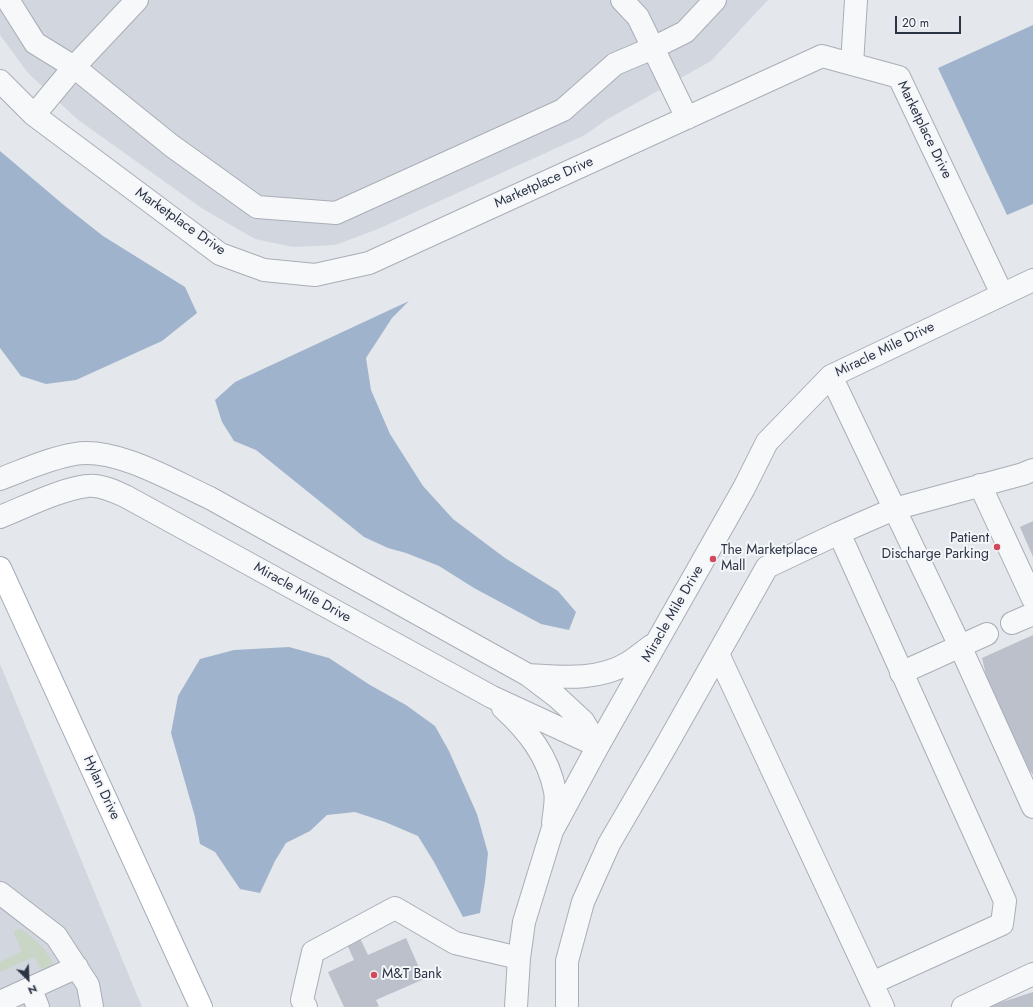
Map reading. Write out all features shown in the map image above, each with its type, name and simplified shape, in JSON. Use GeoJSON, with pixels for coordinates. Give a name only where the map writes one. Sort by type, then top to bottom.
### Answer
{"type":"FeatureCollection","features":[{"type":"Feature","properties":{"kind":"main road","name":"Hylan Drive"},"geometry":{"type":"LineString","coordinates":[[0,568],[201,1007]]}},
{"type":"Feature","properties":{"kind":"street"},"geometry":{"type":"LineString","coordinates":[[8,0],[35,43],[74,67],[172,146],[257,207],[336,213],[563,110],[615,64],[653,48],[685,32],[715,0]]}},
{"type":"Feature","properties":{"kind":"street"},"geometry":{"type":"LineString","coordinates":[[34,115],[74,67],[137,0]]}},
{"type":"Feature","properties":{"kind":"street"},"geometry":{"type":"LineString","coordinates":[[622,0],[638,17],[687,118]]}},
{"type":"Feature","properties":{"kind":"street"},"geometry":{"type":"LineString","coordinates":[[852,64],[856,0]]}},
{"type":"Feature","properties":{"kind":"street","name":"Marketplace Drive"},"geometry":{"type":"LineString","coordinates":[[0,81],[34,115],[220,254],[264,270],[315,275],[368,263],[822,56],[899,77],[1002,294]]}},
{"type":"Feature","properties":{"kind":"street","name":"Miracle Mile Drive"},"geometry":{"type":"LineString","coordinates":[[516,1007],[519,958],[524,922],[552,831],[598,746],[744,488],[767,442],[831,376],[1033,280]]}},
{"type":"Feature","properties":{"kind":"street"},"geometry":{"type":"LineString","coordinates":[[831,376],[960,646],[1033,807]]}},
{"type":"Feature","properties":{"kind":"street"},"geometry":{"type":"LineString","coordinates":[[0,479],[44,462],[76,453],[102,454],[127,460],[210,498],[528,675],[557,697],[583,721],[598,746]]}},
{"type":"Feature","properties":{"kind":"street"},"geometry":{"type":"LineString","coordinates":[[567,1007],[567,961],[582,902],[609,844],[767,567],[838,533],[894,509],[1033,470]]}},
{"type":"Feature","properties":{"kind":"street","name":"Miracle Mile Drive"},"geometry":{"type":"LineString","coordinates":[[0,517],[62,492],[88,485],[107,489],[125,496],[492,697],[598,746]]}},
{"type":"Feature","properties":{"kind":"street"},"geometry":{"type":"LineString","coordinates":[[980,485],[1033,599]]}},
{"type":"Feature","properties":{"kind":"street"},"geometry":{"type":"LineString","coordinates":[[838,533],[1005,901],[1002,924],[872,983]]}},
{"type":"Feature","properties":{"kind":"street"},"geometry":{"type":"LineString","coordinates":[[1012,623],[1033,614]]}},
{"type":"Feature","properties":{"kind":"street"},"geometry":{"type":"LineString","coordinates":[[901,673],[987,634]]}},
{"type":"Feature","properties":{"kind":"street"},"geometry":{"type":"LineString","coordinates":[[528,675],[582,678],[607,672],[628,664],[657,642]]}},
{"type":"Feature","properties":{"kind":"street"},"geometry":{"type":"LineString","coordinates":[[718,654],[884,1007]]}},
{"type":"Feature","properties":{"kind":"street"},"geometry":{"type":"LineString","coordinates":[[492,697],[534,740],[543,757],[555,792],[552,831]]}},
{"type":"Feature","properties":{"kind":"street"},"geometry":{"type":"LineString","coordinates":[[0,893],[56,936],[88,985],[92,1007]]}},
{"type":"Feature","properties":{"kind":"street"},"geometry":{"type":"LineString","coordinates":[[306,1007],[302,1000],[313,952],[395,908],[455,943],[519,958]]}},
{"type":"Feature","properties":{"kind":"street"},"geometry":{"type":"LineString","coordinates":[[0,1002],[34,998],[77,967]]}},
{"type":"Feature","properties":{"kind":"street"},"geometry":{"type":"LineString","coordinates":[[963,1007],[1033,974]]}},
{"type":"Feature","properties":{"kind":"shaded area"},"geometry":{"type":"Polygon","coordinates":[[[0,0],[768,0],[711,61],[606,120],[585,135],[378,229],[335,245],[293,247],[255,239],[203,209],[77,119],[28,73],[0,35],[0,0]]]}},
{"type":"Feature","properties":{"kind":"shaded area"},"geometry":{"type":"Polygon","coordinates":[[[0,664],[142,1007],[0,1007],[0,664]]]}},
{"type":"Feature","properties":{"kind":"green space"},"geometry":{"type":"Polygon","coordinates":[[[20,929],[46,951],[53,962],[54,967],[44,974],[34,957],[0,972],[0,962],[22,951],[14,933],[20,929]]]}},
{"type":"Feature","properties":{"kind":"water"},"geometry":{"type":"Polygon","coordinates":[[[1033,25],[1033,204],[1007,215],[938,68],[1033,25]]]}},
{"type":"Feature","properties":{"kind":"water"},"geometry":{"type":"Polygon","coordinates":[[[0,151],[103,236],[185,287],[197,313],[162,341],[76,380],[46,384],[21,376],[0,348],[0,151]]]}},
{"type":"Feature","properties":{"kind":"water"},"geometry":{"type":"Polygon","coordinates":[[[409,301],[392,318],[366,358],[371,390],[390,434],[423,486],[453,519],[505,558],[558,591],[576,612],[569,630],[541,624],[474,588],[439,566],[406,553],[388,548],[364,537],[256,450],[234,441],[222,422],[215,400],[235,382],[409,301]]]}},
{"type":"Feature","properties":{"kind":"water"},"geometry":{"type":"Polygon","coordinates":[[[289,647],[329,658],[370,685],[406,705],[435,726],[449,751],[477,814],[488,853],[480,913],[463,917],[434,862],[418,836],[385,822],[355,812],[327,815],[310,831],[286,843],[275,861],[260,893],[240,889],[215,852],[200,844],[195,817],[171,733],[178,696],[200,659],[234,650],[289,647]]]}},
{"type":"Feature","properties":{"kind":"building"},"geometry":{"type":"Polygon","coordinates":[[[1033,521],[1033,557],[1020,527],[1033,521]]]}},
{"type":"Feature","properties":{"kind":"building"},"geometry":{"type":"Polygon","coordinates":[[[1033,635],[1033,775],[1020,758],[991,697],[982,658],[1033,635]]]}},
{"type":"Feature","properties":{"kind":"building"},"geometry":{"type":"Polygon","coordinates":[[[358,934],[368,955],[406,938],[424,979],[376,1000],[379,1006],[377,1007],[344,1007],[328,972],[354,960],[345,940],[358,934]]]}},
{"type":"Feature","properties":{"kind":"building"},"geometry":{"type":"Polygon","coordinates":[[[1033,992],[1033,1007],[987,1007],[999,1003],[1033,992]]]}},
{"type":"Feature","properties":{"kind":"place","name":"Patient Discharge Parking"},"geometry":{"type":"Point","coordinates":[997,547]}},
{"type":"Feature","properties":{"kind":"place","name":"The Marketplace Mall"},"geometry":{"type":"Point","coordinates":[713,559]}},
{"type":"Feature","properties":{"kind":"place","name":"M&T Bank"},"geometry":{"type":"Point","coordinates":[374,975]}}]}
